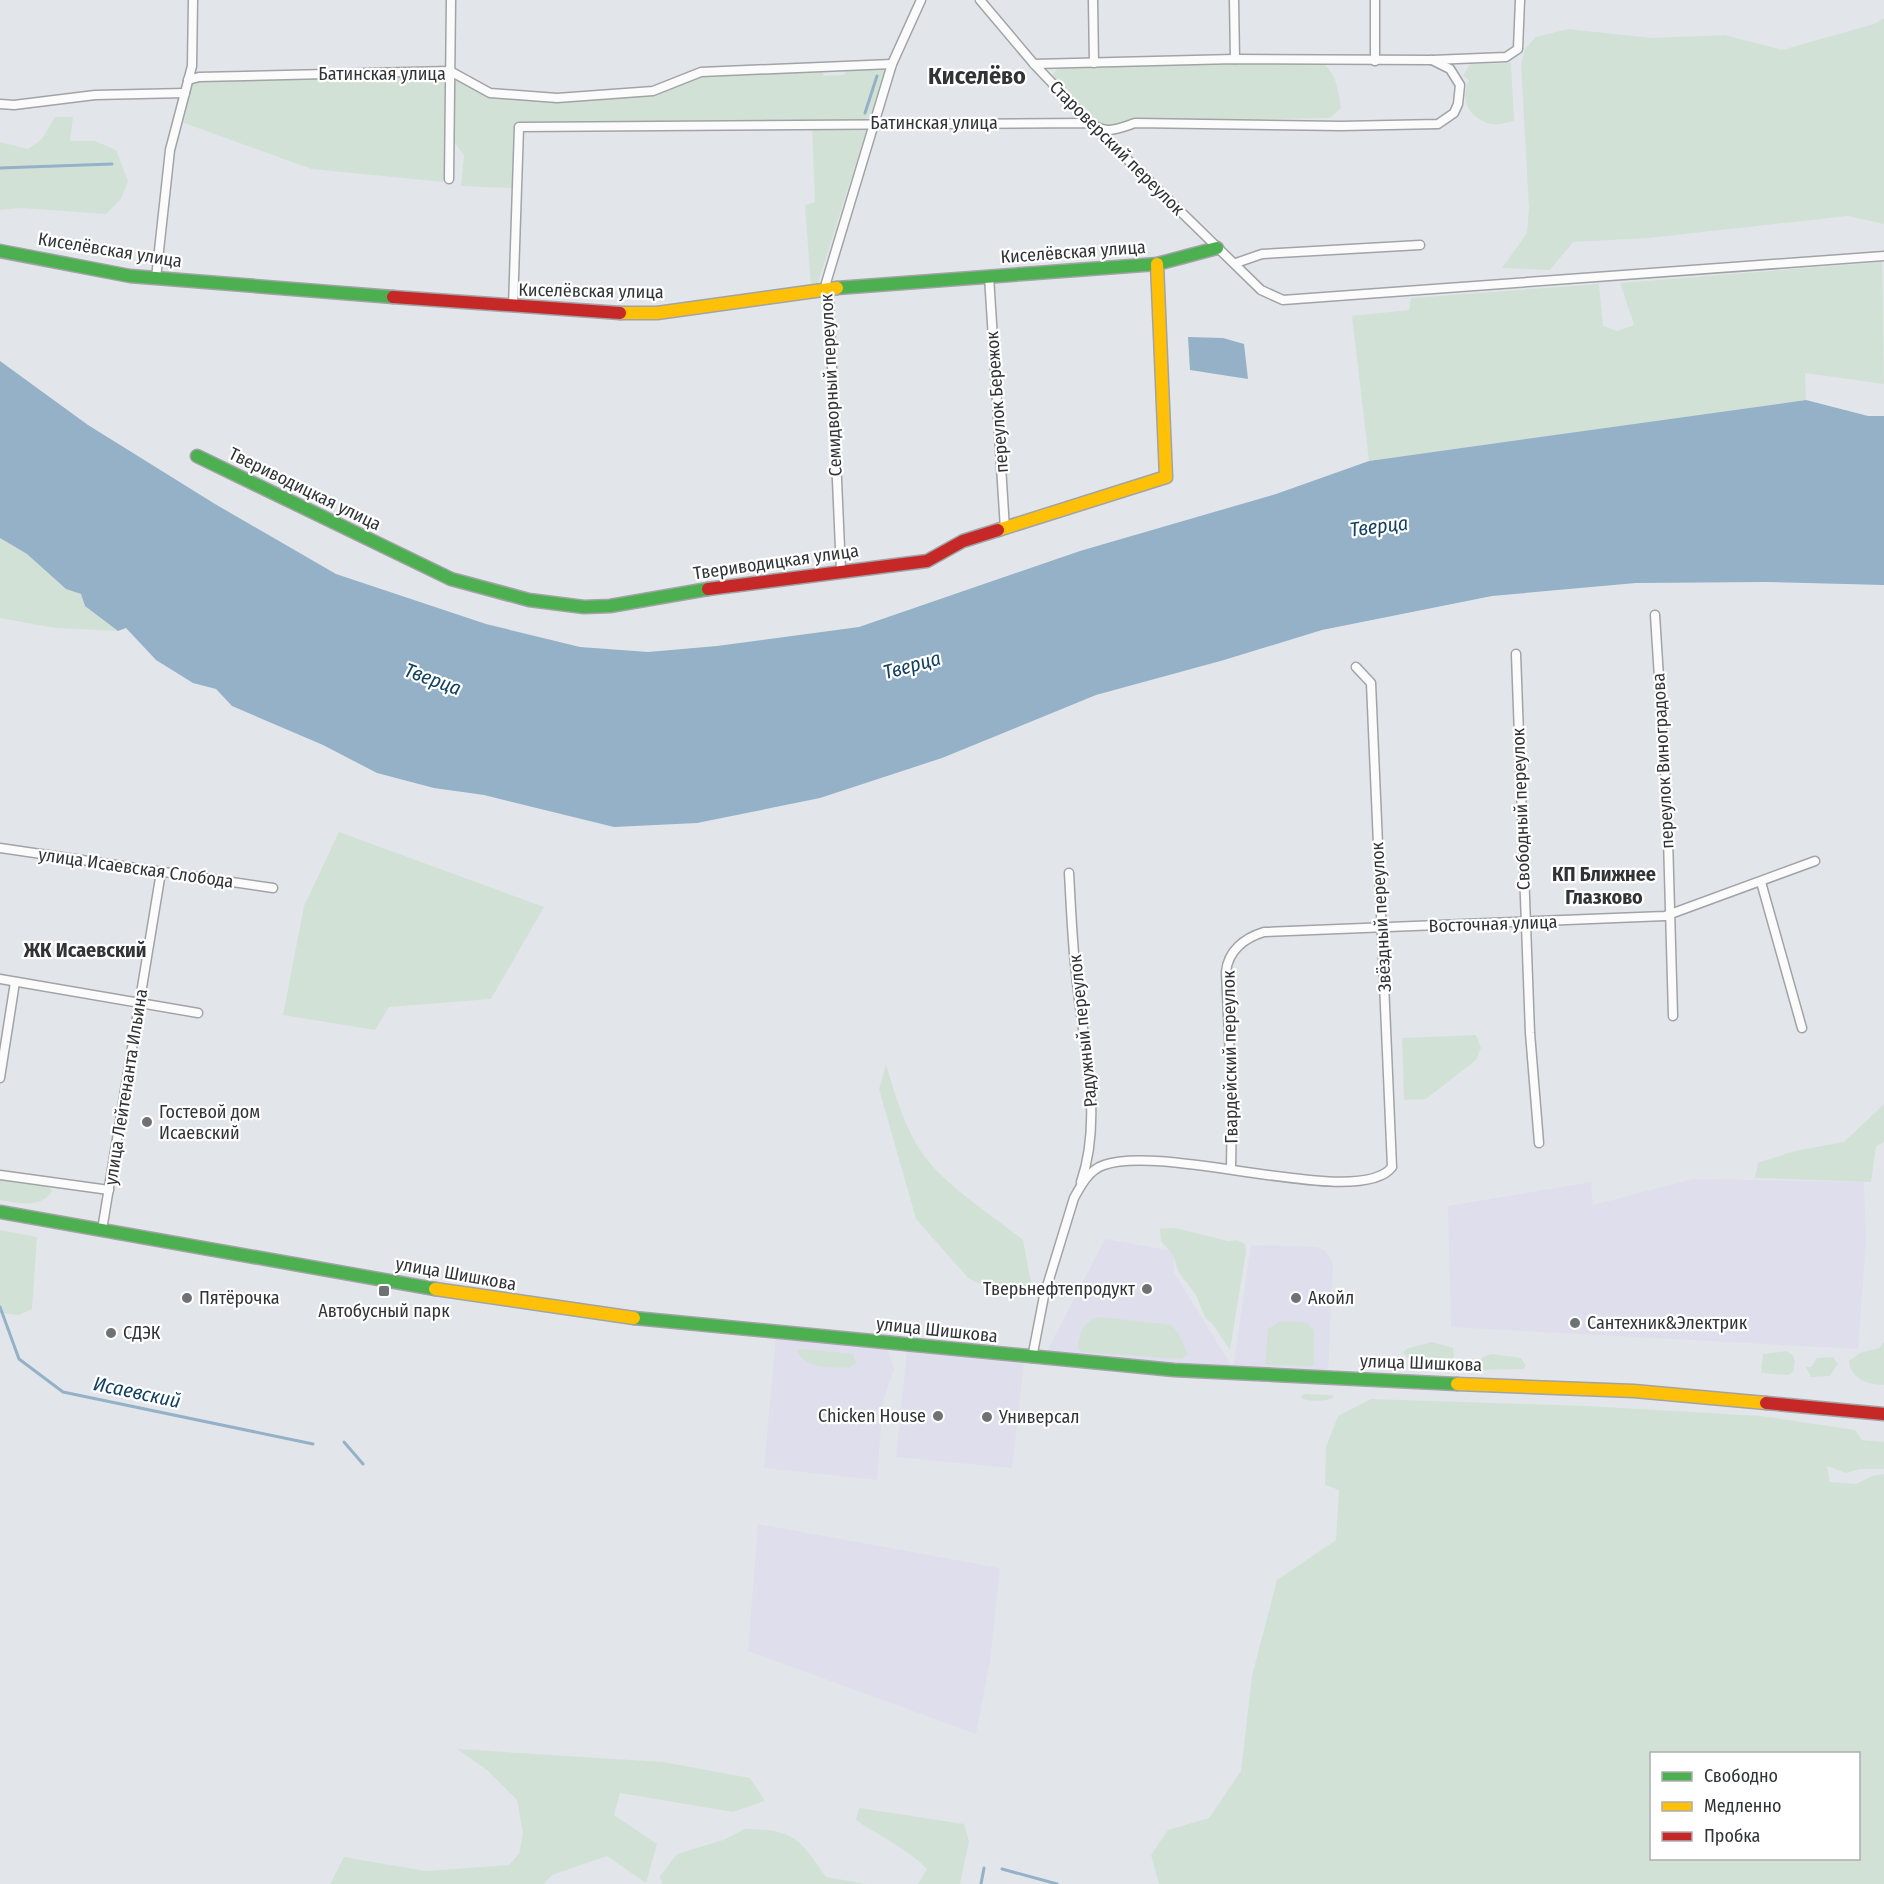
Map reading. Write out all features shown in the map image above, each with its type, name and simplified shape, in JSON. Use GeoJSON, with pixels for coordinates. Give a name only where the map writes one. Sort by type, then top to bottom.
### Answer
{"type":"FeatureCollection","features":[{"type":"Feature","properties":{"kind":"street"},"geometry":{"type":"LineString","coordinates":[[156,278],[170,150],[192,66],[192,0]]}},
{"type":"Feature","properties":{"kind":"street"},"geometry":{"type":"LineString","coordinates":[[449,179],[451,0]]}},
{"type":"Feature","properties":{"kind":"street","name":"Семидворный переулок"},"geometry":{"type":"LineString","coordinates":[[841,570],[830,298],[826,289],[892,64],[921,0]]}},
{"type":"Feature","properties":{"kind":"street","name":"Староверский переулок"},"geometry":{"type":"LineString","coordinates":[[980,0],[1034,64],[1090,123],[1217,248],[1236,263],[1261,290],[1283,300],[1884,256]]}},
{"type":"Feature","properties":{"kind":"street"},"geometry":{"type":"LineString","coordinates":[[1093,0],[1094,63]]}},
{"type":"Feature","properties":{"kind":"street"},"geometry":{"type":"LineString","coordinates":[[1234,0],[1235,59]]}},
{"type":"Feature","properties":{"kind":"street"},"geometry":{"type":"LineString","coordinates":[[1375,0],[1375,61]]}},
{"type":"Feature","properties":{"kind":"street"},"geometry":{"type":"LineString","coordinates":[[1034,64],[1235,59],[1375,61],[1506,57],[1518,49],[1520,0]]}},
{"type":"Feature","properties":{"kind":"street","name":"Батинская улица"},"geometry":{"type":"LineString","coordinates":[[513,307],[519,127],[1090,123],[1100,130],[1111,132],[1135,123],[1341,126],[1438,123],[1454,112],[1460,95],[1460,85],[1450,69],[1432,60]]}},
{"type":"Feature","properties":{"kind":"street","name":"Батинская улица"},"geometry":{"type":"LineString","coordinates":[[188,81],[199,77],[450,71],[490,93],[557,98],[653,91],[701,72],[892,64]]}},
{"type":"Feature","properties":{"kind":"street"},"geometry":{"type":"LineString","coordinates":[[0,104],[14,105],[95,95],[184,93]]}},
{"type":"Feature","properties":{"kind":"street"},"geometry":{"type":"LineString","coordinates":[[1236,263],[1262,254],[1420,245]]}},
{"type":"Feature","properties":{"kind":"street","name":"Киселёвская улица"},"geometry":{"type":"LineString","coordinates":[[0,251],[156,278],[513,307],[657,312],[826,289],[1157,264],[1217,248]]}},
{"type":"Feature","properties":{"kind":"street","name":"Твериводицкая улица"},"geometry":{"type":"LineString","coordinates":[[196,456],[450,579],[529,600],[584,607],[610,606],[681,593],[841,570],[927,561],[963,541],[1166,477],[1157,264]]}},
{"type":"Feature","properties":{"kind":"street","name":"переулок Бережок"},"geometry":{"type":"LineString","coordinates":[[989,276],[1005,529]]}},
{"type":"Feature","properties":{"kind":"street","name":"переулок Виноградова"},"geometry":{"type":"LineString","coordinates":[[1655,615],[1667,803],[1673,1016]]}},
{"type":"Feature","properties":{"kind":"street","name":"Свободный переулок"},"geometry":{"type":"LineString","coordinates":[[1516,654],[1525,923],[1539,1143]]}},
{"type":"Feature","properties":{"kind":"street","name":"Звёздный переулок"},"geometry":{"type":"LineString","coordinates":[[1231,1169],[1324,1182],[1371,1181],[1389,1171],[1393,1162],[1375,827],[1371,683],[1356,667]]}},
{"type":"Feature","properties":{"kind":"street","name":"улица Исаевская Слобода"},"geometry":{"type":"LineString","coordinates":[[0,848],[273,888]]}},
{"type":"Feature","properties":{"kind":"street","name":"Восточная улица"},"geometry":{"type":"LineString","coordinates":[[1238,947],[1249,937],[1264,932],[1525,923],[1670,915],[1815,861]]}},
{"type":"Feature","properties":{"kind":"street","name":"улица Лейтенанта Ильина"},"geometry":{"type":"LineString","coordinates":[[102,1230],[161,872]]}},
{"type":"Feature","properties":{"kind":"street","name":"Радужный переулок"},"geometry":{"type":"LineString","coordinates":[[1032,1358],[1044,1296],[1062,1230],[1080,1187],[1090,1155],[1092,1107],[1076,973],[1069,873]]}},
{"type":"Feature","properties":{"kind":"street"},"geometry":{"type":"LineString","coordinates":[[1761,882],[1802,1028]]}},
{"type":"Feature","properties":{"kind":"street","name":"Гвардейский переулок"},"geometry":{"type":"LineString","coordinates":[[1231,1169],[1232,1101],[1227,972],[1230,957],[1238,947]]}},
{"type":"Feature","properties":{"kind":"street"},"geometry":{"type":"LineString","coordinates":[[0,979],[198,1013]]}},
{"type":"Feature","properties":{"kind":"street"},"geometry":{"type":"LineString","coordinates":[[0,1078],[15,982]]}},
{"type":"Feature","properties":{"kind":"street"},"geometry":{"type":"LineString","coordinates":[[1080,1187],[1092,1173],[1103,1165],[1122,1161],[1174,1162],[1231,1169]]}},
{"type":"Feature","properties":{"kind":"street"},"geometry":{"type":"LineString","coordinates":[[0,1175],[109,1190]]}},
{"type":"Feature","properties":{"kind":"street","name":"улица Шишкова"},"geometry":{"type":"LineString","coordinates":[[0,1212],[529,1305],[647,1320],[778,1331],[1032,1358],[1278,1377],[1634,1390],[1881,1413]]}},
{"type":"Feature","properties":{"kind":"shaded area"},"geometry":{"type":"Polygon","coordinates":[[[1884,18],[1884,224],[1848,216],[1649,238],[1573,242],[1550,270],[1502,268],[1527,233],[1529,208],[1521,65],[1525,49],[1536,37],[1568,29],[1652,38],[1725,35],[1782,50],[1874,24],[1884,18]]]}},
{"type":"Feature","properties":{"kind":"shaded area"},"geometry":{"type":"Polygon","coordinates":[[[1323,63],[1334,78],[1341,108],[1330,118],[1135,121],[1109,128],[1098,126],[1052,75],[1057,69],[1064,67],[1323,63]]]}},
{"type":"Feature","properties":{"kind":"shaded area"},"geometry":{"type":"Polygon","coordinates":[[[1511,63],[1514,121],[1497,125],[1477,118],[1468,108],[1465,95],[1469,80],[1463,76],[1470,64],[1511,63]]]}},
{"type":"Feature","properties":{"kind":"shaded area"},"geometry":{"type":"Polygon","coordinates":[[[887,66],[870,117],[862,120],[518,124],[516,185],[511,188],[461,186],[464,155],[454,142],[455,78],[489,96],[653,93],[704,75],[822,72],[824,76],[844,75],[847,70],[887,66]]]}},
{"type":"Feature","properties":{"kind":"shaded area"},"geometry":{"type":"Polygon","coordinates":[[[438,75],[448,79],[448,150],[444,182],[312,169],[184,123],[191,83],[199,80],[438,75]]]}},
{"type":"Feature","properties":{"kind":"shaded area"},"geometry":{"type":"Polygon","coordinates":[[[55,117],[73,117],[70,141],[95,141],[116,150],[128,181],[121,199],[106,214],[21,208],[0,210],[0,142],[28,149],[42,139],[55,117]]]}},
{"type":"Feature","properties":{"kind":"shaded area"},"geometry":{"type":"Polygon","coordinates":[[[812,127],[867,128],[818,283],[811,287],[805,205],[815,202],[812,127]]]}},
{"type":"Feature","properties":{"kind":"shaded area"},"geometry":{"type":"Polygon","coordinates":[[[1882,262],[1884,384],[1805,373],[1806,400],[1369,461],[1352,316],[1409,310],[1411,298],[1599,284],[1603,326],[1617,331],[1634,325],[1620,283],[1882,262]]]}},
{"type":"Feature","properties":{"kind":"shaded area"},"geometry":{"type":"Polygon","coordinates":[[[0,538],[27,554],[66,589],[81,594],[85,606],[118,631],[55,628],[0,618],[0,538]]]}},
{"type":"Feature","properties":{"kind":"shaded area"},"geometry":{"type":"Polygon","coordinates":[[[339,832],[544,907],[491,999],[389,1007],[375,1030],[283,1015],[304,906],[339,832]]]}},
{"type":"Feature","properties":{"kind":"shaded area"},"geometry":{"type":"Polygon","coordinates":[[[1476,1035],[1481,1048],[1476,1060],[1426,1099],[1404,1100],[1402,1038],[1476,1035]]]}},
{"type":"Feature","properties":{"kind":"shaded area"},"geometry":{"type":"Polygon","coordinates":[[[886,1064],[905,1121],[922,1153],[943,1177],[969,1200],[1023,1240],[1034,1298],[1005,1296],[968,1278],[916,1219],[879,1089],[886,1064]]]}},
{"type":"Feature","properties":{"kind":"shaded area"},"geometry":{"type":"Polygon","coordinates":[[[1884,1104],[1884,1142],[1876,1146],[1871,1182],[1755,1178],[1758,1163],[1795,1151],[1844,1142],[1884,1104]]]}},
{"type":"Feature","properties":{"kind":"shaded area"},"geometry":{"type":"Polygon","coordinates":[[[0,1176],[46,1183],[52,1191],[47,1197],[35,1203],[0,1200],[0,1176]]]}},
{"type":"Feature","properties":{"kind":"shaded area"},"geometry":{"type":"Polygon","coordinates":[[[1693,1179],[1864,1182],[1866,1242],[1858,1349],[1451,1327],[1448,1206],[1591,1182],[1593,1205],[1693,1179]]]}},
{"type":"Feature","properties":{"kind":"shaded area"},"geometry":{"type":"Polygon","coordinates":[[[1175,1228],[1228,1241],[1237,1240],[1245,1244],[1246,1251],[1230,1350],[1212,1323],[1206,1319],[1196,1295],[1178,1271],[1173,1255],[1161,1241],[1160,1229],[1175,1228]]]}},
{"type":"Feature","properties":{"kind":"shaded area"},"geometry":{"type":"Polygon","coordinates":[[[0,1230],[37,1237],[32,1309],[19,1315],[0,1313],[0,1230]]]}},
{"type":"Feature","properties":{"kind":"shaded area"},"geometry":{"type":"Polygon","coordinates":[[[1105,1239],[1173,1251],[1174,1273],[1233,1368],[1251,1245],[1317,1247],[1324,1250],[1332,1260],[1333,1266],[1328,1373],[1233,1369],[1046,1353],[1105,1239]]]}},
{"type":"Feature","properties":{"kind":"shaded area"},"geometry":{"type":"Polygon","coordinates":[[[1101,1317],[1171,1325],[1178,1332],[1188,1355],[1181,1359],[1082,1352],[1078,1349],[1081,1333],[1091,1320],[1101,1317]]]}},
{"type":"Feature","properties":{"kind":"shaded area"},"geometry":{"type":"Polygon","coordinates":[[[1279,1322],[1307,1323],[1314,1330],[1314,1366],[1265,1365],[1268,1329],[1279,1322]]]}},
{"type":"Feature","properties":{"kind":"shaded area"},"geometry":{"type":"Polygon","coordinates":[[[776,1337],[887,1348],[894,1369],[883,1401],[877,1480],[764,1468],[776,1337]]]}},
{"type":"Feature","properties":{"kind":"shaded area"},"geometry":{"type":"Polygon","coordinates":[[[1432,1342],[1453,1348],[1454,1357],[1442,1366],[1428,1367],[1415,1362],[1403,1353],[1406,1349],[1432,1342]]]}},
{"type":"Feature","properties":{"kind":"shaded area"},"geometry":{"type":"Polygon","coordinates":[[[1884,1342],[1884,1385],[1861,1380],[1853,1372],[1849,1361],[1860,1353],[1879,1348],[1884,1342]]]}},
{"type":"Feature","properties":{"kind":"shaded area"},"geometry":{"type":"Polygon","coordinates":[[[797,1350],[853,1354],[856,1363],[849,1368],[819,1366],[806,1361],[801,1356],[797,1350]]]}},
{"type":"Feature","properties":{"kind":"shaded area"},"geometry":{"type":"Polygon","coordinates":[[[907,1351],[1024,1362],[1012,1468],[896,1457],[907,1351]]]}},
{"type":"Feature","properties":{"kind":"shaded area"},"geometry":{"type":"Polygon","coordinates":[[[1787,1351],[1793,1355],[1795,1362],[1793,1372],[1788,1375],[1761,1373],[1763,1354],[1787,1351]]]}},
{"type":"Feature","properties":{"kind":"shaded area"},"geometry":{"type":"Polygon","coordinates":[[[1493,1354],[1521,1358],[1526,1366],[1523,1369],[1478,1370],[1482,1359],[1493,1354]]]}},
{"type":"Feature","properties":{"kind":"shaded area"},"geometry":{"type":"Polygon","coordinates":[[[1833,1357],[1838,1364],[1830,1376],[1811,1377],[1806,1367],[1811,1367],[1817,1358],[1833,1357]]]}},
{"type":"Feature","properties":{"kind":"shaded area"},"geometry":{"type":"Polygon","coordinates":[[[1303,1394],[1334,1397],[1313,1401],[1301,1398],[1303,1394]]]}},
{"type":"Feature","properties":{"kind":"shaded area"},"geometry":{"type":"Polygon","coordinates":[[[1371,1399],[1587,1406],[1761,1416],[1855,1430],[1862,1440],[1884,1442],[1884,1469],[1860,1469],[1846,1473],[1827,1466],[1830,1482],[1856,1484],[1872,1476],[1884,1474],[1884,1884],[1159,1884],[1151,1855],[1168,1830],[1209,1818],[1241,1771],[1252,1676],[1277,1580],[1336,1540],[1339,1490],[1325,1485],[1326,1447],[1338,1416],[1371,1399]]]}},
{"type":"Feature","properties":{"kind":"shaded area"},"geometry":{"type":"Polygon","coordinates":[[[758,1524],[1000,1568],[990,1661],[976,1734],[748,1651],[758,1524]]]}},
{"type":"Feature","properties":{"kind":"shaded area"},"geometry":{"type":"Polygon","coordinates":[[[457,1749],[663,1762],[750,1778],[765,1801],[733,1812],[620,1793],[614,1815],[657,1844],[646,1883],[607,1856],[552,1875],[544,1884],[330,1884],[344,1857],[426,1871],[509,1865],[519,1854],[523,1833],[517,1800],[487,1770],[457,1749]]]}},
{"type":"Feature","properties":{"kind":"shaded area"},"geometry":{"type":"Polygon","coordinates":[[[859,1808],[964,1824],[969,1841],[960,1884],[918,1884],[927,1869],[902,1849],[856,1820],[859,1808]]]}},
{"type":"Feature","properties":{"kind":"shaded area"},"geometry":{"type":"Polygon","coordinates":[[[744,1829],[774,1831],[794,1838],[809,1853],[826,1877],[866,1884],[662,1884],[660,1876],[677,1854],[726,1839],[744,1829]]]}},
{"type":"Feature","properties":{"kind":"water"},"geometry":{"type":"Polygon","coordinates":[[[1188,337],[1223,338],[1244,344],[1248,379],[1190,370],[1188,337]]]}},
{"type":"Feature","properties":{"kind":"water","name":"Тверца"},"geometry":{"type":"Polygon","coordinates":[[[0,361],[88,425],[215,504],[336,574],[486,624],[580,647],[648,652],[717,646],[859,627],[1080,551],[1276,494],[1369,461],[1806,400],[1868,416],[1884,416],[1884,585],[1766,582],[1636,583],[1492,596],[1322,630],[1096,695],[942,758],[820,798],[697,823],[614,827],[484,795],[434,788],[377,773],[323,745],[232,706],[216,689],[193,683],[156,660],[126,628],[118,631],[85,606],[81,594],[66,589],[27,554],[0,538],[0,361]]]}},
{"type":"Feature","properties":{"kind":"waterway"},"geometry":{"type":"LineString","coordinates":[[865,113],[877,76]]}},
{"type":"Feature","properties":{"kind":"waterway"},"geometry":{"type":"LineString","coordinates":[[0,168],[112,164]]}},
{"type":"Feature","properties":{"kind":"waterway","name":"Исаевский"},"geometry":{"type":"LineString","coordinates":[[0,1307],[19,1359],[63,1392],[313,1444]]}},
{"type":"Feature","properties":{"kind":"waterway","name":"Исаевский"},"geometry":{"type":"LineString","coordinates":[[344,1442],[363,1464]]}},
{"type":"Feature","properties":{"kind":"waterway"},"geometry":{"type":"LineString","coordinates":[[981,1884],[984,1868]]}},
{"type":"Feature","properties":{"kind":"waterway"},"geometry":{"type":"LineString","coordinates":[[1002,1869],[1057,1884]]}},
{"type":"Feature","properties":{"kind":"traffic: fast"},"geometry":{"type":"LineString","coordinates":[[837,288],[1157,264],[1217,248]]}},
{"type":"Feature","properties":{"kind":"traffic: fast"},"geometry":{"type":"LineString","coordinates":[[0,251],[130,276],[393,297]]}},
{"type":"Feature","properties":{"kind":"traffic: fast"},"geometry":{"type":"LineString","coordinates":[[197,456],[451,579],[529,600],[584,607],[610,606],[708,589]]}},
{"type":"Feature","properties":{"kind":"traffic: fast"},"geometry":{"type":"LineString","coordinates":[[0,1212],[435,1289]]}},
{"type":"Feature","properties":{"kind":"traffic: fast"},"geometry":{"type":"LineString","coordinates":[[634,1318],[1174,1370],[1457,1384]]}},
{"type":"Feature","properties":{"kind":"traffic: slow"},"geometry":{"type":"LineString","coordinates":[[998,530],[1166,477],[1157,264]]}},
{"type":"Feature","properties":{"kind":"traffic: slow"},"geometry":{"type":"LineString","coordinates":[[620,313],[657,313],[837,288]]}},
{"type":"Feature","properties":{"kind":"traffic: slow"},"geometry":{"type":"LineString","coordinates":[[435,1289],[634,1318]]}},
{"type":"Feature","properties":{"kind":"traffic: slow"},"geometry":{"type":"LineString","coordinates":[[1457,1384],[1634,1391],[1766,1403]]}},
{"type":"Feature","properties":{"kind":"traffic: jam"},"geometry":{"type":"LineString","coordinates":[[393,297],[620,313]]}},
{"type":"Feature","properties":{"kind":"traffic: jam"},"geometry":{"type":"LineString","coordinates":[[708,589],[927,561],[963,541],[998,530]]}},
{"type":"Feature","properties":{"kind":"traffic: jam"},"geometry":{"type":"LineString","coordinates":[[1766,1403],[1884,1414]]}},
{"type":"Feature","properties":{"kind":"place","name":"Гостевой дом Исаевский"},"geometry":{"type":"Point","coordinates":[147,1122]}},
{"type":"Feature","properties":{"kind":"place","name":"Тверьнефтепродукт"},"geometry":{"type":"Point","coordinates":[1147,1289]}},
{"type":"Feature","properties":{"kind":"place","name":"Автобусный парк"},"geometry":{"type":"Point","coordinates":[384,1291]}},
{"type":"Feature","properties":{"kind":"place","name":"Пятёрочка"},"geometry":{"type":"Point","coordinates":[187,1298]}},
{"type":"Feature","properties":{"kind":"place","name":"Акойл"},"geometry":{"type":"Point","coordinates":[1296,1298]}},
{"type":"Feature","properties":{"kind":"place","name":"Сантехник&Электрик"},"geometry":{"type":"Point","coordinates":[1575,1323]}},
{"type":"Feature","properties":{"kind":"place","name":"СДЭК"},"geometry":{"type":"Point","coordinates":[111,1333]}},
{"type":"Feature","properties":{"kind":"place","name":"Chicken House"},"geometry":{"type":"Point","coordinates":[938,1416]}},
{"type":"Feature","properties":{"kind":"place","name":"Универсал"},"geometry":{"type":"Point","coordinates":[987,1417]}},
{"type":"Feature","properties":{"kind":"district","name":"Киселёво"},"geometry":{"type":"Point","coordinates":[977,76]}},
{"type":"Feature","properties":{"kind":"district","name":"КП Ближнее Глазково"},"geometry":{"type":"Point","coordinates":[1604,886]}},
{"type":"Feature","properties":{"kind":"district","name":"ЖК Исаевский"},"geometry":{"type":"Point","coordinates":[85,950]}}]}
